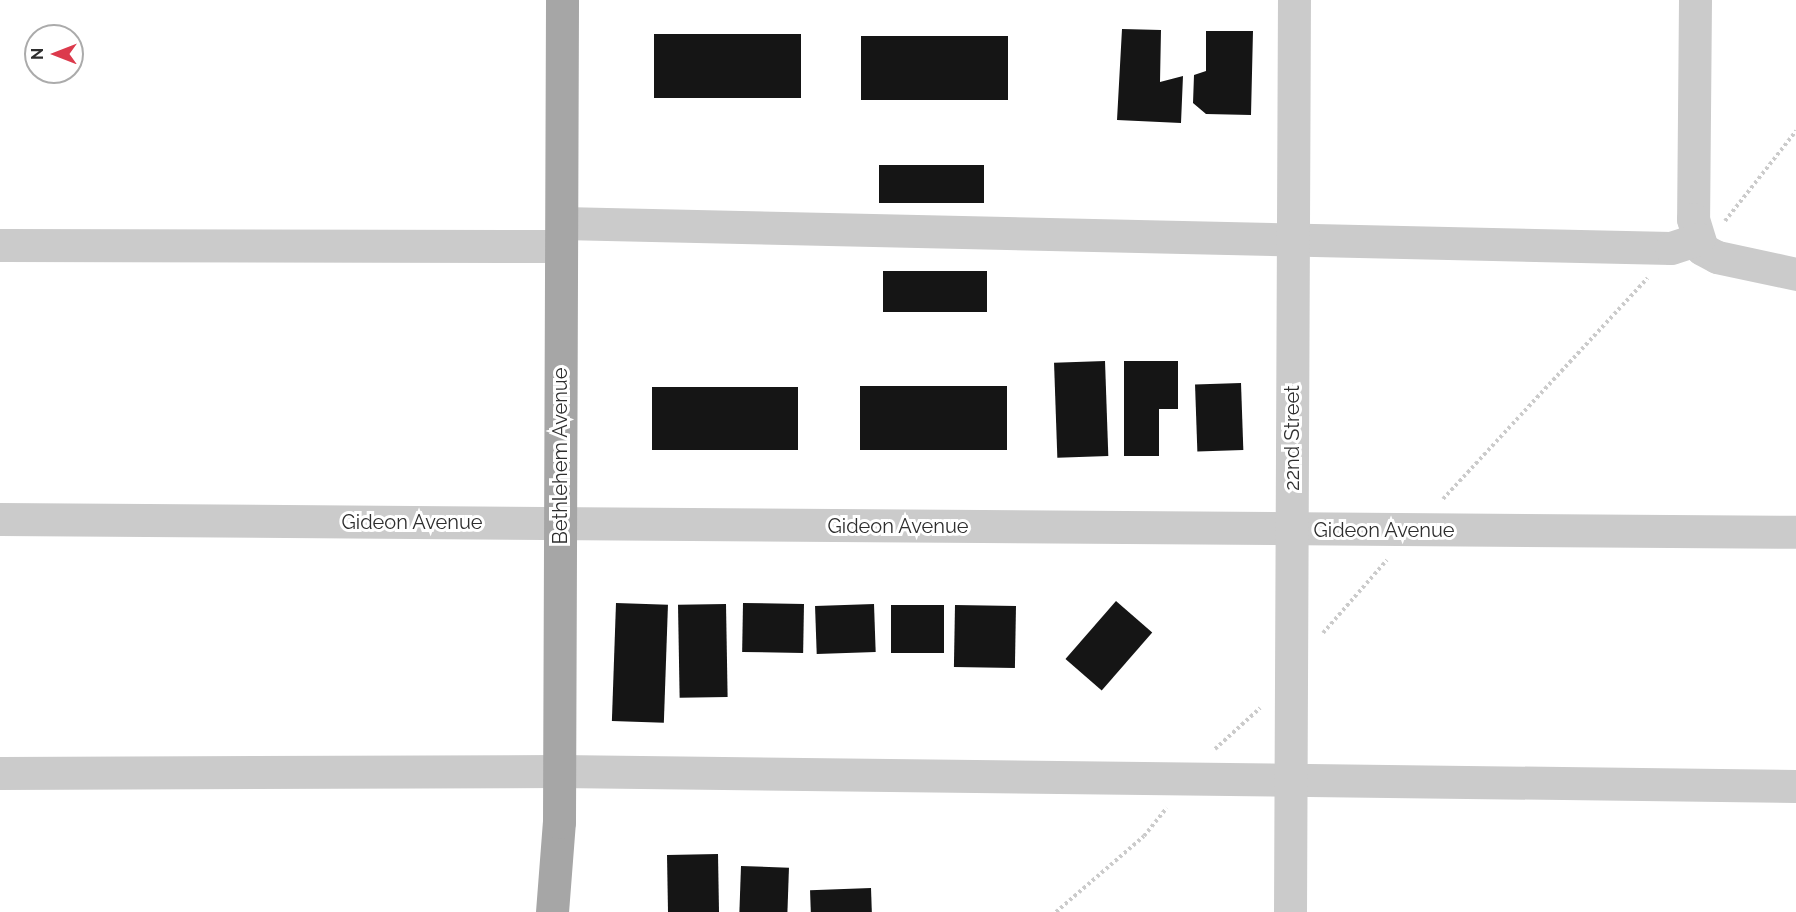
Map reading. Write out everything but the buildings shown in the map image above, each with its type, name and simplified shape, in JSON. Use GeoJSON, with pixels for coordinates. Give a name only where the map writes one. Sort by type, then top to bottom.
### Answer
{"type":"FeatureCollection","features":[{"type":"Feature","properties":{"kind":"main road","name":"Bethlehem Avenue"},"geometry":{"type":"LineString","coordinates":[[552,912],[559,771],[562,0]]}},
{"type":"Feature","properties":{"kind":"street","name":"22nd Street"},"geometry":{"type":"LineString","coordinates":[[1290,912],[1294,0]]}},
{"type":"Feature","properties":{"kind":"street"},"geometry":{"type":"LineString","coordinates":[[1695,0],[1693,219],[1702,249],[1717,258],[1796,274]]}},
{"type":"Feature","properties":{"kind":"street"},"geometry":{"type":"LineString","coordinates":[[0,245],[561,235],[1671,248],[1699,239]]}},
{"type":"Feature","properties":{"kind":"street","name":"Gideon Avenue"},"geometry":{"type":"LineString","coordinates":[[0,519],[1796,532]]}},
{"type":"Feature","properties":{"kind":"street"},"geometry":{"type":"LineString","coordinates":[[0,773],[559,771],[1796,786]]}}]}
